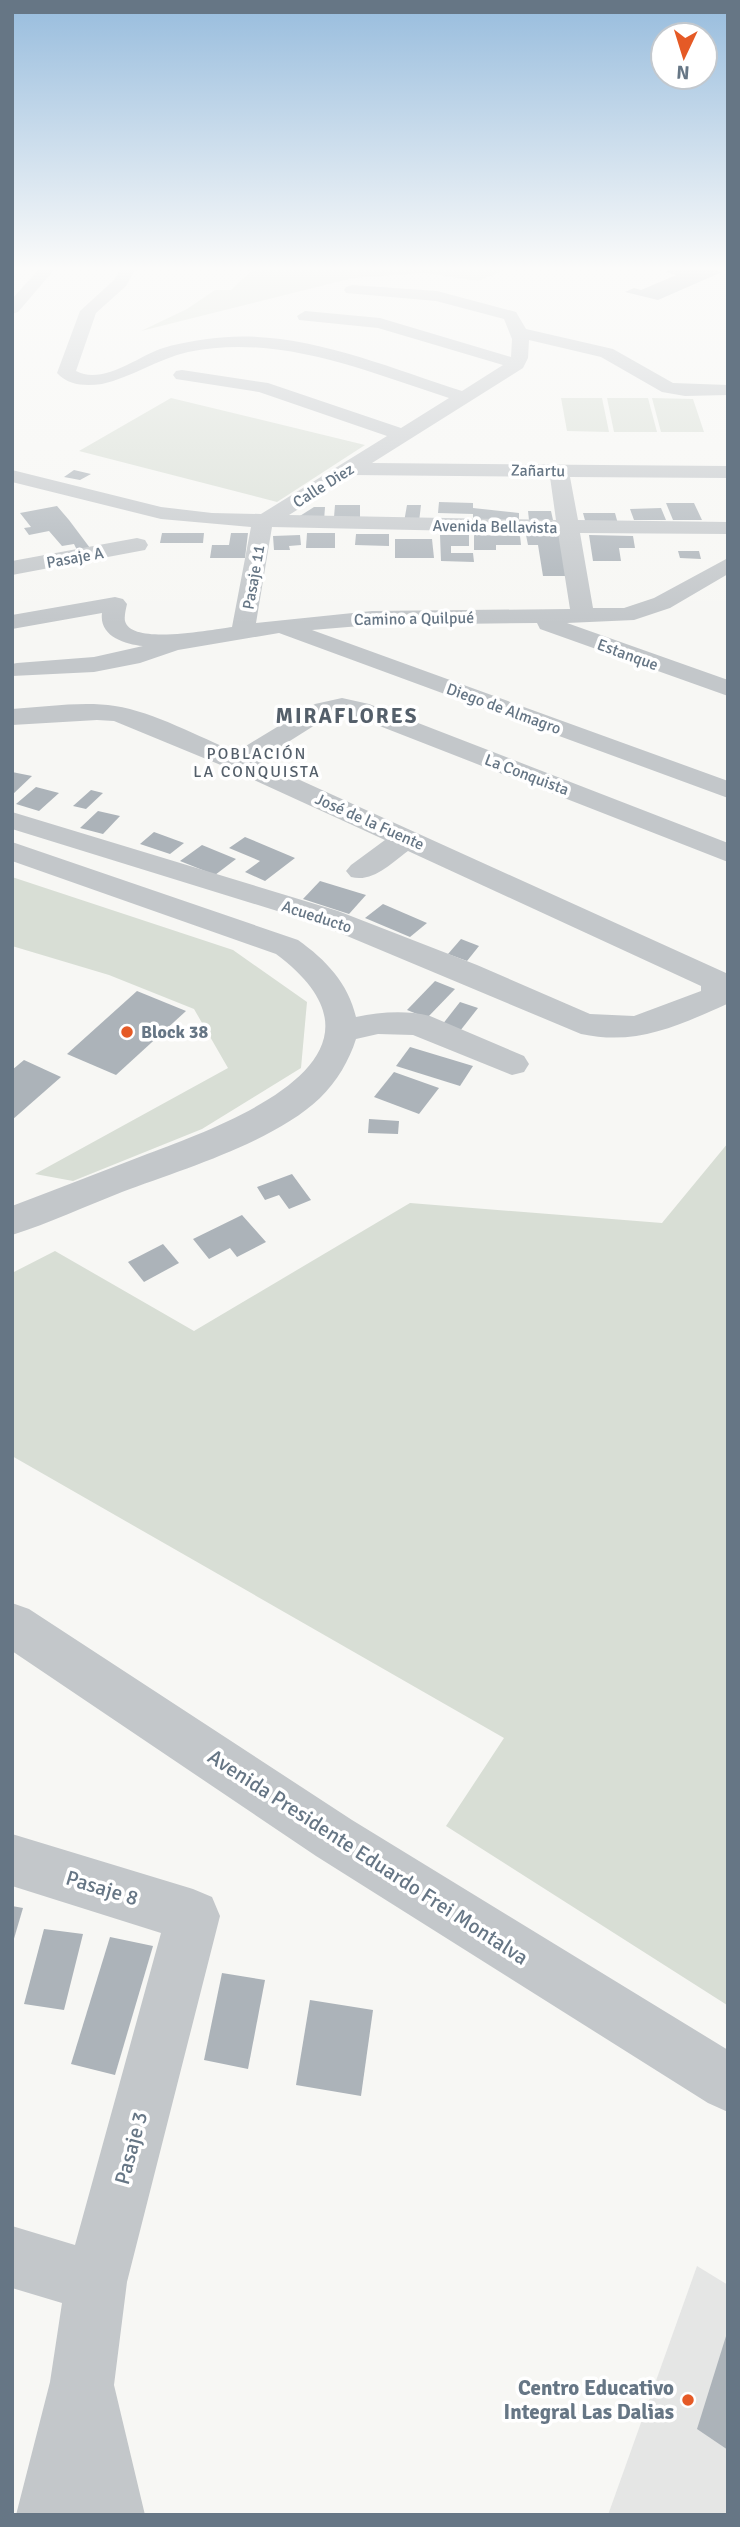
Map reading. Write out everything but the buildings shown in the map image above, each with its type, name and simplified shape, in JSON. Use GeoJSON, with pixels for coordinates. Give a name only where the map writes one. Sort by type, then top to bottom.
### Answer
{"type":"FeatureCollection","features":[{"type":"Feature","properties":{"kind":"street"},"geometry":{"type":"LineString","coordinates":[[265,388],[402,435]]}},
{"type":"Feature","properties":{"kind":"street"},"geometry":{"type":"LineString","coordinates":[[433,388],[463,397]]}},
{"type":"Feature","properties":{"kind":"street","name":"Calle Diez"},"geometry":{"type":"LineString","coordinates":[[262,523],[478,388]]}},
{"type":"Feature","properties":{"kind":"street"},"geometry":{"type":"LineString","coordinates":[[672,388],[728,390]]}},
{"type":"Feature","properties":{"kind":"street","name":"Zañartu"},"geometry":{"type":"LineString","coordinates":[[349,469],[728,472]]}},
{"type":"Feature","properties":{"kind":"street"},"geometry":{"type":"LineString","coordinates":[[559,471],[583,616]]}},
{"type":"Feature","properties":{"kind":"street"},"geometry":{"type":"LineString","coordinates":[[12,476],[161,513],[262,523]]}},
{"type":"Feature","properties":{"kind":"street"},"geometry":{"type":"LineString","coordinates":[[12,622],[115,604],[146,525],[161,513]]}},
{"type":"Feature","properties":{"kind":"street","name":"Avenida Bellavista"},"geometry":{"type":"LineString","coordinates":[[262,523],[728,528]]}},
{"type":"Feature","properties":{"kind":"street","name":"Pasaje 11"},"geometry":{"type":"LineString","coordinates":[[243,631],[262,523]]}},
{"type":"Feature","properties":{"kind":"street","name":"Pasaje A"},"geometry":{"type":"LineString","coordinates":[[12,568],[137,545]]}},
{"type":"Feature","properties":{"kind":"street","name":"Camino a Quilpué"},"geometry":{"type":"LineString","coordinates":[[115,604],[113,620],[123,634],[144,641],[174,643],[280,626],[372,618],[636,613],[717,581],[728,565]]}},
{"type":"Feature","properties":{"kind":"street","name":"Estanque"},"geometry":{"type":"LineString","coordinates":[[530,617],[728,689]]}},
{"type":"Feature","properties":{"kind":"street","name":"Diego de Almagro"},"geometry":{"type":"LineString","coordinates":[[280,626],[721,774]]}},
{"type":"Feature","properties":{"kind":"street"},"geometry":{"type":"LineString","coordinates":[[17,670],[85,667],[138,658],[174,643]]}},
{"type":"Feature","properties":{"kind":"street","name":"La Conquista"},"geometry":{"type":"LineString","coordinates":[[238,762],[324,709],[342,706],[360,709],[728,853]]}},
{"type":"Feature","properties":{"kind":"street","name":"José de la Fuente"},"geometry":{"type":"LineString","coordinates":[[12,717],[97,712],[117,714],[238,762],[715,980]]}},
{"type":"Feature","properties":{"kind":"street","name":"Acueducto"},"geometry":{"type":"LineString","coordinates":[[12,820],[327,918],[467,972],[580,1023],[614,1030],[643,1026],[716,998],[718,989],[715,980]]}},
{"type":"Feature","properties":{"kind":"street"},"geometry":{"type":"LineString","coordinates":[[361,871],[407,838]]}},
{"type":"Feature","properties":{"kind":"street"},"geometry":{"type":"LineString","coordinates":[[12,851],[287,947],[313,965],[332,987],[338,1002],[340,1032],[335,1053],[322,1076],[270,1115],[195,1150],[12,1221]]}},
{"type":"Feature","properties":{"kind":"street"},"geometry":{"type":"LineString","coordinates":[[340,1032],[378,1023],[418,1024],[512,1064]]}},
{"type":"Feature","properties":{"kind":"street","name":"Avenida Presidente Eduardo Frei Montalva"},"geometry":{"type":"LineString","coordinates":[[12,1624],[334,1838],[728,2083]]}},
{"type":"Feature","properties":{"kind":"street","name":"Pasaje 8"},"geometry":{"type":"LineString","coordinates":[[12,1860],[193,1916]]}},
{"type":"Feature","properties":{"kind":"street","name":"Pasaje 3"},"geometry":{"type":"LineString","coordinates":[[50,2515],[82,2382],[96,2282],[193,1916]]}},
{"type":"Feature","properties":{"kind":"street"},"geometry":{"type":"LineString","coordinates":[[12,2257],[96,2282]]}},
{"type":"Feature","properties":{"kind":"street","name":"Pasaje 3"},"geometry":{"type":"LineString","coordinates":[[82,2382],[111,2515]]}},
{"type":"Feature","properties":{"kind":"shaded area"},"geometry":{"type":"Polygon","coordinates":[[[171,398],[365,445],[277,502],[79,451],[171,398]]]}},
{"type":"Feature","properties":{"kind":"shaded area"},"geometry":{"type":"Polygon","coordinates":[[[561,398],[602,398],[609,432],[567,431],[561,398]]]}},
{"type":"Feature","properties":{"kind":"shaded area"},"geometry":{"type":"Polygon","coordinates":[[[607,398],[648,398],[657,432],[614,432],[607,398]]]}},
{"type":"Feature","properties":{"kind":"shaded area"},"geometry":{"type":"Polygon","coordinates":[[[652,398],[693,399],[704,432],[661,432],[652,398]]]}},
{"type":"Feature","properties":{"kind":"shaded area"},"geometry":{"type":"Polygon","coordinates":[[[12,877],[233,950],[307,1002],[301,1068],[202,1129],[73,1181],[35,1174],[228,1068],[194,1009],[109,975],[12,946],[12,877]]]}},
{"type":"Feature","properties":{"kind":"shaded area"},"geometry":{"type":"Polygon","coordinates":[[[728,1143],[727,2005],[446,1826],[504,1738],[12,1456],[12,1273],[55,1251],[194,1331],[410,1203],[662,1223],[728,1143]]]}},
{"type":"Feature","properties":{"kind":"shaded area","name":"Centro Educativo Integral Las Dalias"},"geometry":{"type":"Polygon","coordinates":[[[697,2266],[728,2285],[728,2515],[608,2515],[697,2266]]]}},
{"type":"Feature","properties":{"kind":"place","name":"Block 38"},"geometry":{"type":"Point","coordinates":[127,1032]}},
{"type":"Feature","properties":{"kind":"place","name":"Centro Educativo Integral Las Dalias"},"geometry":{"type":"Point","coordinates":[688,2400]}},
{"type":"Feature","properties":{"kind":"district","name":"MIRAFLORES"},"geometry":{"type":"Point","coordinates":[347,716]}},
{"type":"Feature","properties":{"kind":"district","name":"POBLACIÓN LA CONQUISTA"},"geometry":{"type":"Point","coordinates":[257,762]}}]}
